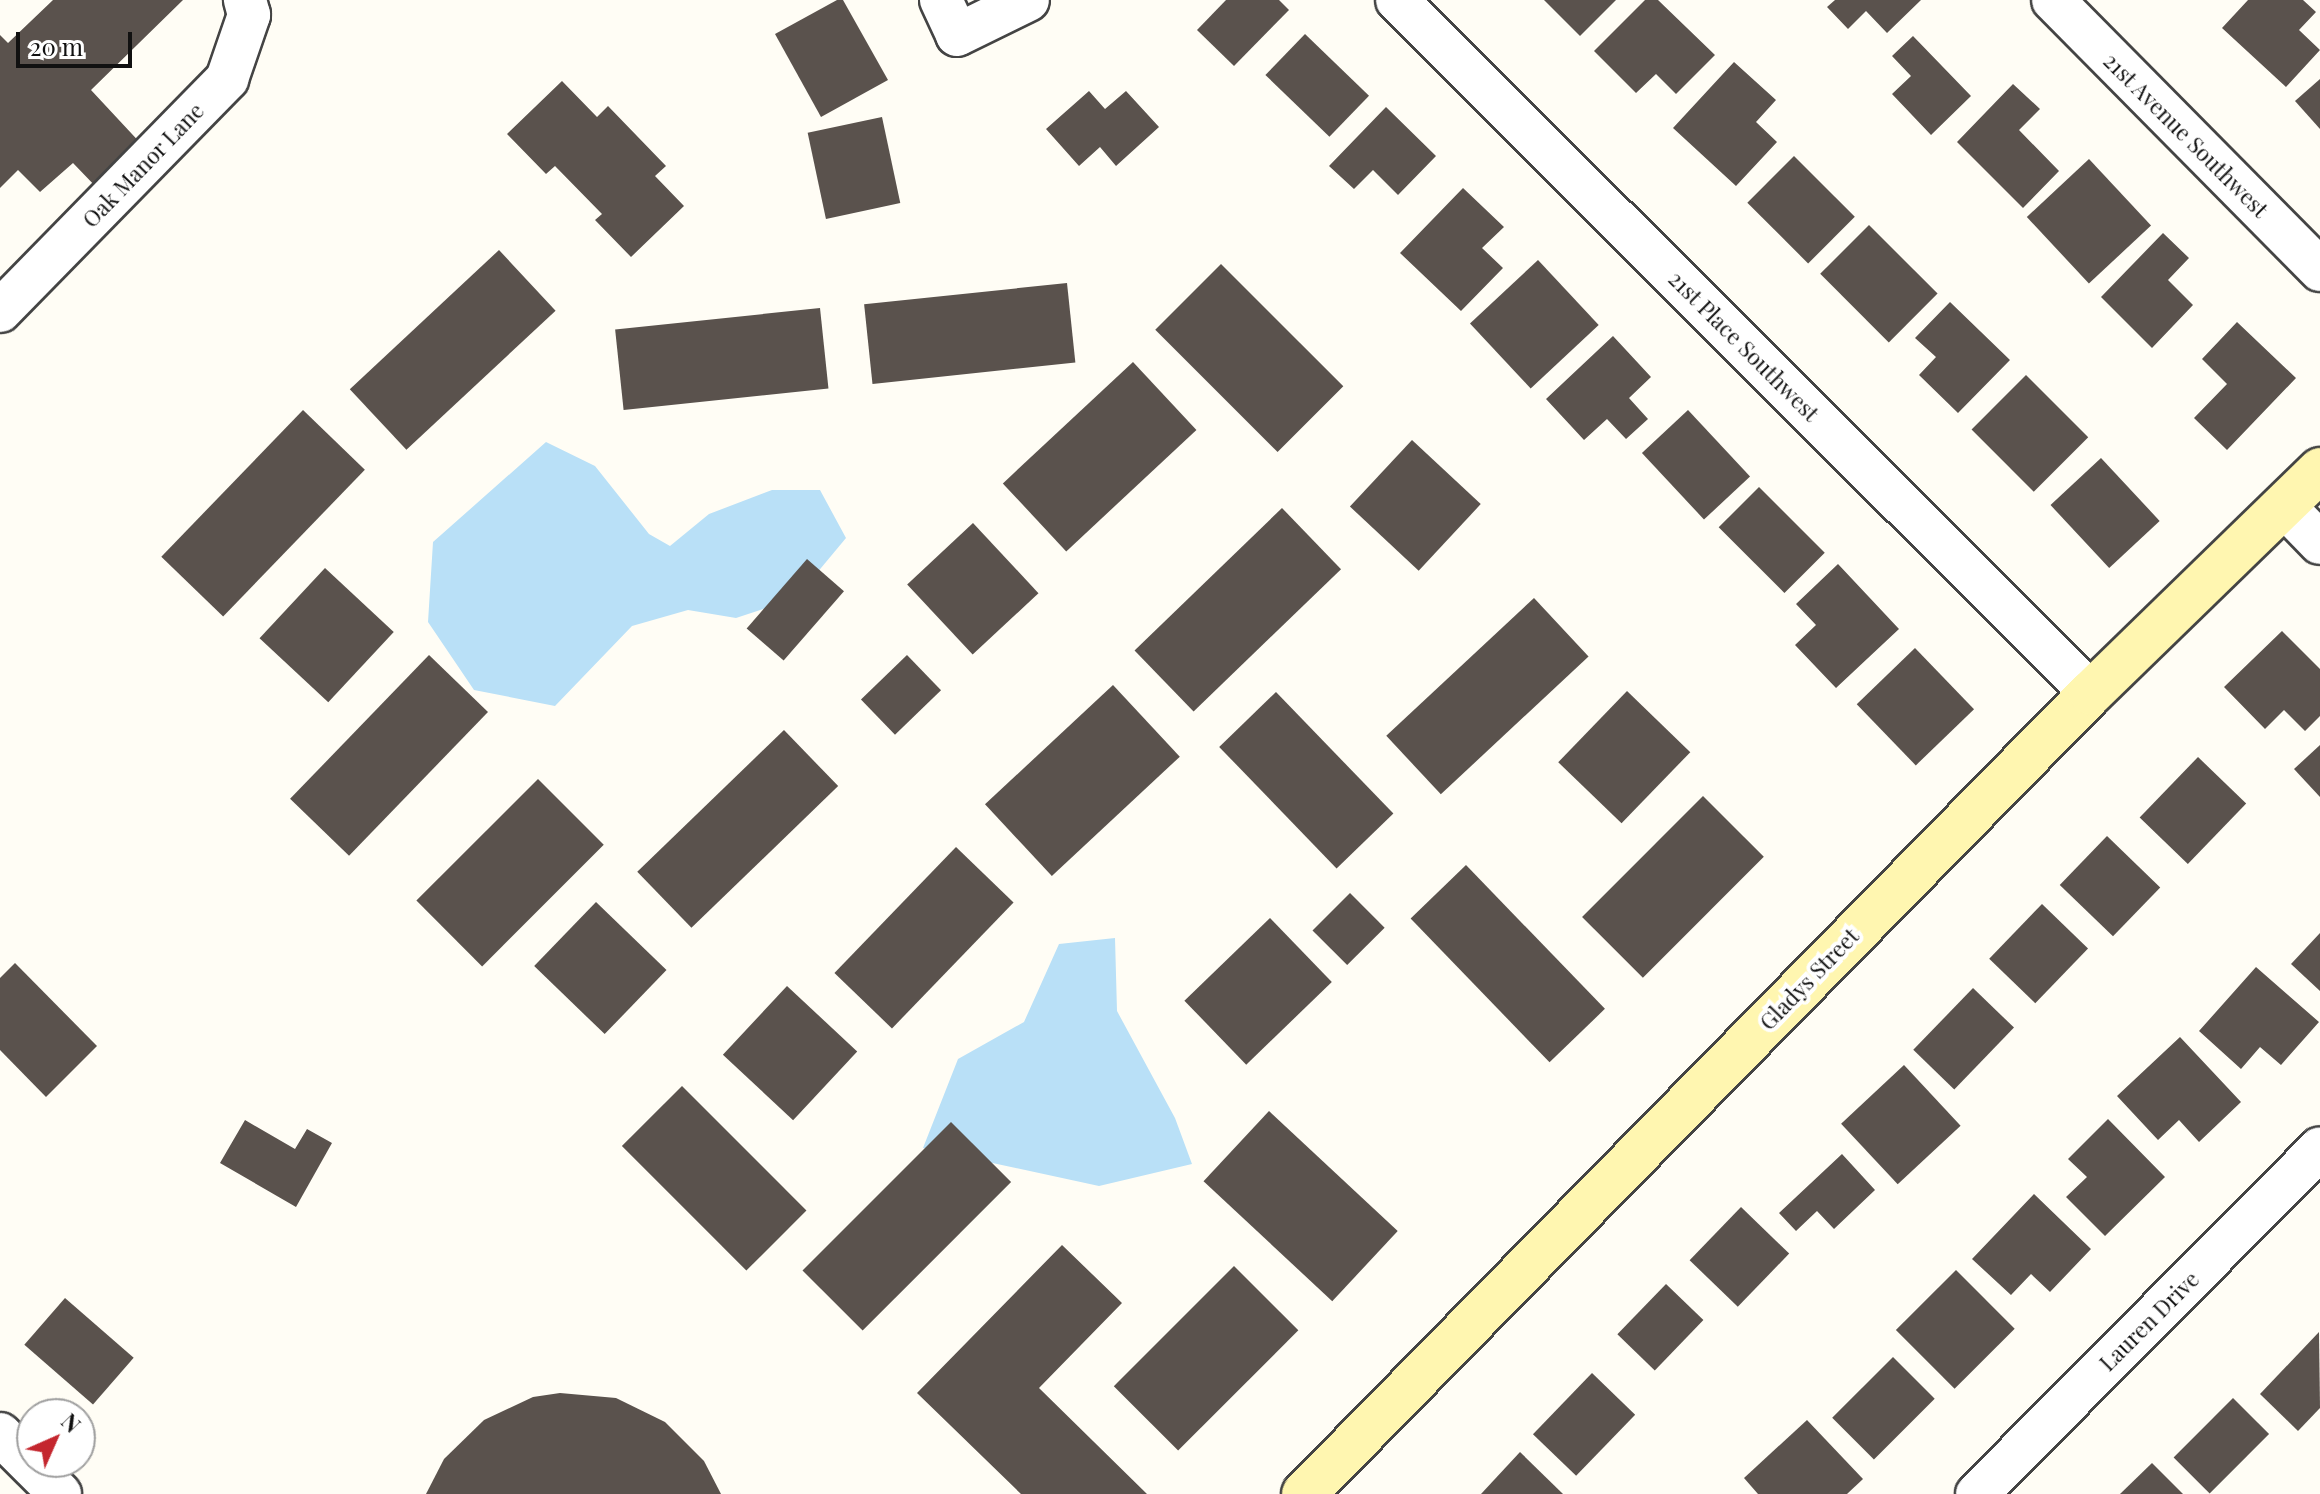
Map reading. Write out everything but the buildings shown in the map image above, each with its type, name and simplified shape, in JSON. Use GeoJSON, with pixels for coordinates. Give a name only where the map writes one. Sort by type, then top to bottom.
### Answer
{"type":"FeatureCollection","features":[{"type":"Feature","properties":{"kind":"street","name":"Oak Manor Lane"},"geometry":{"type":"LineString","coordinates":[[0,311],[227,79],[249,15],[245,0]]}},
{"type":"Feature","properties":{"kind":"street"},"geometry":{"type":"LineString","coordinates":[[949,18],[1028,0]]}},
{"type":"Feature","properties":{"kind":"street","name":"21st Place Southwest"},"geometry":{"type":"LineString","coordinates":[[1397,0],[2091,693]]}},
{"type":"Feature","properties":{"kind":"street","name":"21st Avenue Southwest"},"geometry":{"type":"LineString","coordinates":[[2053,0],[2320,270]]}},
{"type":"Feature","properties":{"kind":"street","name":"Gladys Street"},"geometry":{"type":"LineString","coordinates":[[1304,1494],[2091,693],[2320,470]]}},
{"type":"Feature","properties":{"kind":"street"},"geometry":{"type":"LineString","coordinates":[[2285,507],[2320,543]]}},
{"type":"Feature","properties":{"kind":"street","name":"Lauren Drive"},"geometry":{"type":"LineString","coordinates":[[1977,1494],[2320,1148]]}},
{"type":"Feature","properties":{"kind":"street"},"geometry":{"type":"LineString","coordinates":[[0,1434],[60,1494]]}},
{"type":"Feature","properties":{"kind":"water"},"geometry":{"type":"Polygon","coordinates":[[[546,442],[595,466],[649,534],[670,546],[709,514],[772,490],[820,490],[846,538],[796,598],[736,618],[688,610],[632,626],[555,706],[474,690],[428,622],[433,542],[546,442]]]}},
{"type":"Feature","properties":{"kind":"water"},"geometry":{"type":"Polygon","coordinates":[[[1115,938],[1117,1011],[1175,1118],[1192,1164],[1099,1186],[923,1148],[958,1059],[1024,1022],[1059,944],[1115,938]]]}}]}
